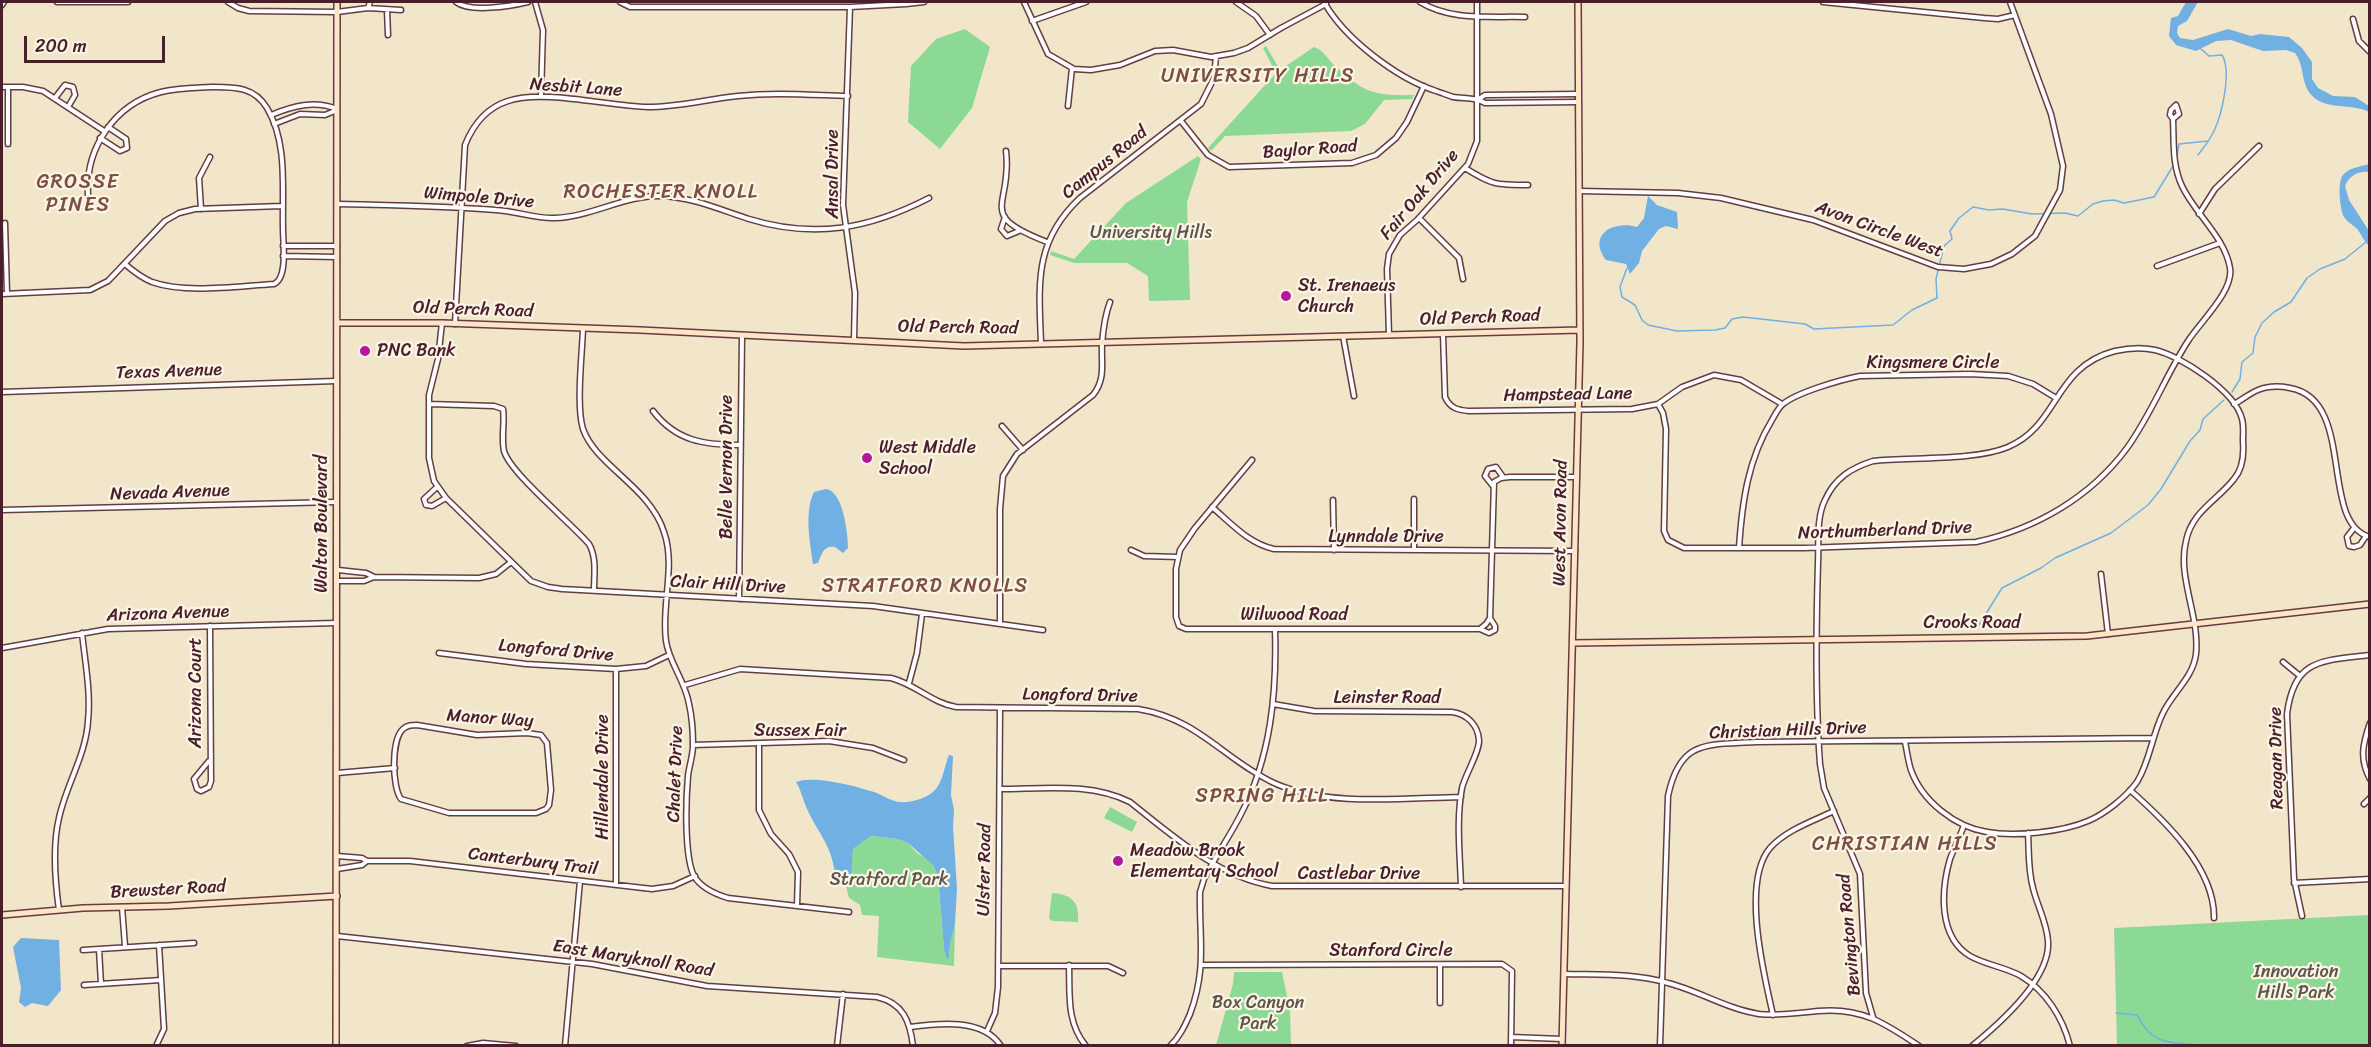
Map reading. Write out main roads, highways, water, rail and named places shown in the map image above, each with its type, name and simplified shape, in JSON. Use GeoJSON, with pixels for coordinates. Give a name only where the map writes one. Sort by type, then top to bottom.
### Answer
{"type":"FeatureCollection","features":[{"type":"Feature","properties":{"kind":"water"},"geometry":{"type":"Polygon","coordinates":[[[2186,2],[2198,2],[2187,21],[2178,26],[2177,33],[2180,38],[2193,40],[2228,29],[2251,36],[2260,34],[2289,37],[2302,48],[2312,62],[2312,79],[2318,88],[2333,96],[2355,97],[2369,106],[2369,112],[2354,107],[2329,104],[2315,98],[2306,88],[2300,62],[2295,53],[2286,50],[2263,51],[2231,40],[2216,41],[2196,51],[2176,45],[2169,36],[2171,18],[2178,16],[2186,2]]]}},
{"type":"Feature","properties":{"kind":"water"},"geometry":{"type":"Polygon","coordinates":[[[2369,164],[2369,176],[2368,172],[2357,173],[2349,179],[2345,186],[2349,200],[2369,231],[2369,246],[2358,230],[2344,217],[2340,190],[2341,179],[2346,172],[2369,164]]]}},
{"type":"Feature","properties":{"kind":"water"},"geometry":{"type":"Polygon","coordinates":[[[1648,196],[1657,205],[1677,212],[1678,229],[1666,226],[1659,229],[1642,251],[1639,263],[1630,274],[1626,264],[1606,260],[1599,243],[1605,232],[1612,228],[1628,225],[1637,227],[1644,218],[1648,196]]]}},
{"type":"Feature","properties":{"kind":"water"},"geometry":{"type":"Polygon","coordinates":[[[826,489],[832,491],[840,505],[846,523],[848,548],[843,553],[835,547],[828,547],[818,563],[813,564],[809,509],[814,492],[826,489]]]}},
{"type":"Feature","properties":{"kind":"water"},"geometry":{"type":"Polygon","coordinates":[[[949,755],[953,756],[951,795],[954,810],[957,889],[955,924],[947,959],[944,949],[938,875],[933,865],[908,843],[898,839],[871,836],[853,849],[851,878],[846,886],[839,884],[835,878],[829,850],[807,809],[796,782],[813,780],[835,782],[874,792],[896,801],[909,802],[924,798],[935,790],[942,778],[949,755]]]}},
{"type":"Feature","properties":{"kind":"water"},"geometry":{"type":"Polygon","coordinates":[[[21,938],[59,940],[61,990],[48,1006],[32,1003],[25,1007],[19,1002],[21,988],[13,947],[21,938]]]}},
{"type":"Feature","properties":{"kind":"waterway"},"geometry":{"type":"LineString","coordinates":[[2198,155],[2217,124],[2226,82],[2225,62],[2222,55],[2209,56],[2201,49]]}},
{"type":"Feature","properties":{"kind":"waterway"},"geometry":{"type":"LineString","coordinates":[[2176,161],[2179,144],[2208,141]]}},
{"type":"Feature","properties":{"kind":"waterway"},"geometry":{"type":"LineString","coordinates":[[1627,268],[1620,287],[1622,297],[1635,305],[1642,320],[1648,325],[1677,331],[1715,330],[1725,328],[1732,319],[1743,317],[1805,324],[1814,329],[1893,325],[1912,310],[1937,298],[1936,279],[1944,246],[1952,239],[1950,231],[1959,218],[1973,207],[2032,214],[2065,213],[2078,216],[2093,204],[2103,201],[2114,200],[2124,203],[2154,197],[2173,166]]}},
{"type":"Feature","properties":{"kind":"waterway"},"geometry":{"type":"LineString","coordinates":[[2232,392],[2240,379],[2242,362],[2253,353],[2255,337],[2262,323],[2274,312],[2291,302],[2307,278],[2320,269],[2345,259],[2366,242]]}},
{"type":"Feature","properties":{"kind":"waterway"},"geometry":{"type":"LineString","coordinates":[[1979,625],[2002,588],[2041,568],[2055,558],[2111,533],[2148,505],[2161,489],[2190,441],[2200,430],[2203,419],[2224,400]]}},
{"type":"Feature","properties":{"kind":"waterway"},"geometry":{"type":"LineString","coordinates":[[2116,1013],[2137,1015],[2146,1029],[2160,1040],[2204,1046]]}},
{"type":"Feature","properties":{"kind":"place","name":"St. Irenaeus Church"},"geometry":{"type":"Point","coordinates":[1286,296]}},
{"type":"Feature","properties":{"kind":"place","name":"PNC Bank"},"geometry":{"type":"Point","coordinates":[365,351]}},
{"type":"Feature","properties":{"kind":"place","name":"West Middle School"},"geometry":{"type":"Point","coordinates":[867,458]}},
{"type":"Feature","properties":{"kind":"place","name":"Meadow Brook Elementary School"},"geometry":{"type":"Point","coordinates":[1118,861]}},
{"type":"Feature","properties":{"kind":"district","name":"UNIVERSITY HILLS"},"geometry":{"type":"Point","coordinates":[1258,77]}},
{"type":"Feature","properties":{"kind":"district","name":"ROCHESTER KNOLL"},"geometry":{"type":"Point","coordinates":[661,193]}},
{"type":"Feature","properties":{"kind":"district","name":"GROSSE PINES"},"geometry":{"type":"Point","coordinates":[78,194]}},
{"type":"Feature","properties":{"kind":"district","name":"STRATFORD KNOLLS"},"geometry":{"type":"Point","coordinates":[925,587]}},
{"type":"Feature","properties":{"kind":"district","name":"SPRING HILL"},"geometry":{"type":"Point","coordinates":[1262,797]}},
{"type":"Feature","properties":{"kind":"district","name":"CHRISTIAN HILLS"},"geometry":{"type":"Point","coordinates":[1905,845]}},
{"type":"Feature","properties":{"kind":"park label","name":"University Hills"},"geometry":{"type":"Point","coordinates":[1151,233]}},
{"type":"Feature","properties":{"kind":"park label","name":"Stratford Park"},"geometry":{"type":"Point","coordinates":[889,880]}},
{"type":"Feature","properties":{"kind":"park label","name":"Innovation Hills Park"},"geometry":{"type":"Point","coordinates":[2296,982]}},
{"type":"Feature","properties":{"kind":"park label","name":"Box Canyon Park"},"geometry":{"type":"Point","coordinates":[1258,1013]}}]}
